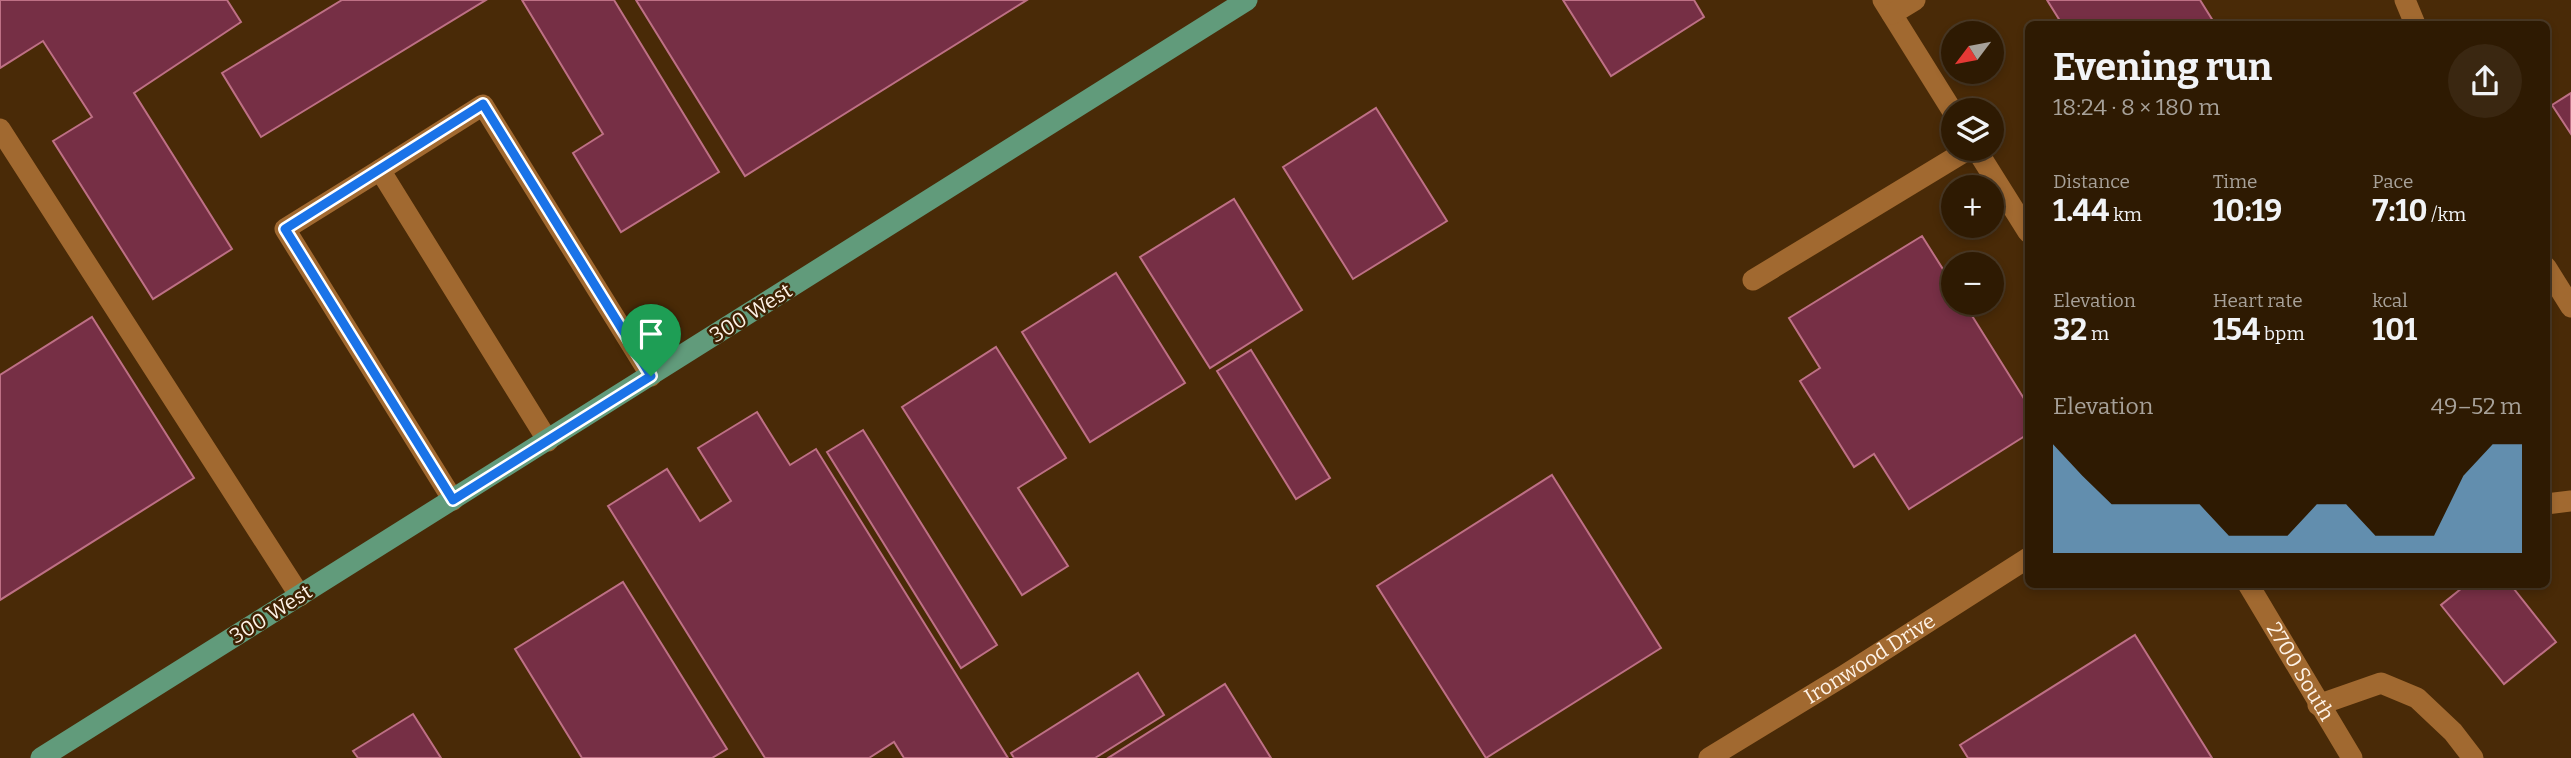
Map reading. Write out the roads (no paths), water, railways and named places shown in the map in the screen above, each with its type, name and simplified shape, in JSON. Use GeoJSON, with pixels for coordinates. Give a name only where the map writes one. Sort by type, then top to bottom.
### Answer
{"type":"FeatureCollection","features":[{"type":"Feature","properties":{"kind":"main road","name":"300 West"},"geometry":{"type":"LineString","coordinates":[[41,758],[1247,0]]}},
{"type":"Feature","properties":{"kind":"street"},"geometry":{"type":"LineString","coordinates":[[1915,0],[1888,7],[1945,98]]}},
{"type":"Feature","properties":{"kind":"street"},"geometry":{"type":"LineString","coordinates":[[2405,0],[2413,21]]}},
{"type":"Feature","properties":{"kind":"street"},"geometry":{"type":"LineString","coordinates":[[453,500],[285,229],[483,104],[651,376]]}},
{"type":"Feature","properties":{"kind":"street"},"geometry":{"type":"LineString","coordinates":[[0,129],[300,596]]}},
{"type":"Feature","properties":{"kind":"street"},"geometry":{"type":"LineString","coordinates":[[1753,280],[1949,161]]}},
{"type":"Feature","properties":{"kind":"street"},"geometry":{"type":"LineString","coordinates":[[1984,161],[2025,227]]}},
{"type":"Feature","properties":{"kind":"street"},"geometry":{"type":"LineString","coordinates":[[380,170],[548,441]]}},
{"type":"Feature","properties":{"kind":"street"},"geometry":{"type":"LineString","coordinates":[[2550,273],[2571,306]]}},
{"type":"Feature","properties":{"kind":"street"},"geometry":{"type":"LineString","coordinates":[[2550,504],[2571,501]]}},
{"type":"Feature","properties":{"kind":"street","name":"Ironwood Drive"},"geometry":{"type":"LineString","coordinates":[[1709,758],[1743,749],[1845,675],[2025,560]]}},
{"type":"Feature","properties":{"kind":"street","name":"2700 South"},"geometry":{"type":"LineString","coordinates":[[2250,588],[2352,758]]}},
{"type":"Feature","properties":{"kind":"street"},"geometry":{"type":"LineString","coordinates":[[2318,705],[2381,683],[2417,698],[2453,732],[2473,758]]}}]}
